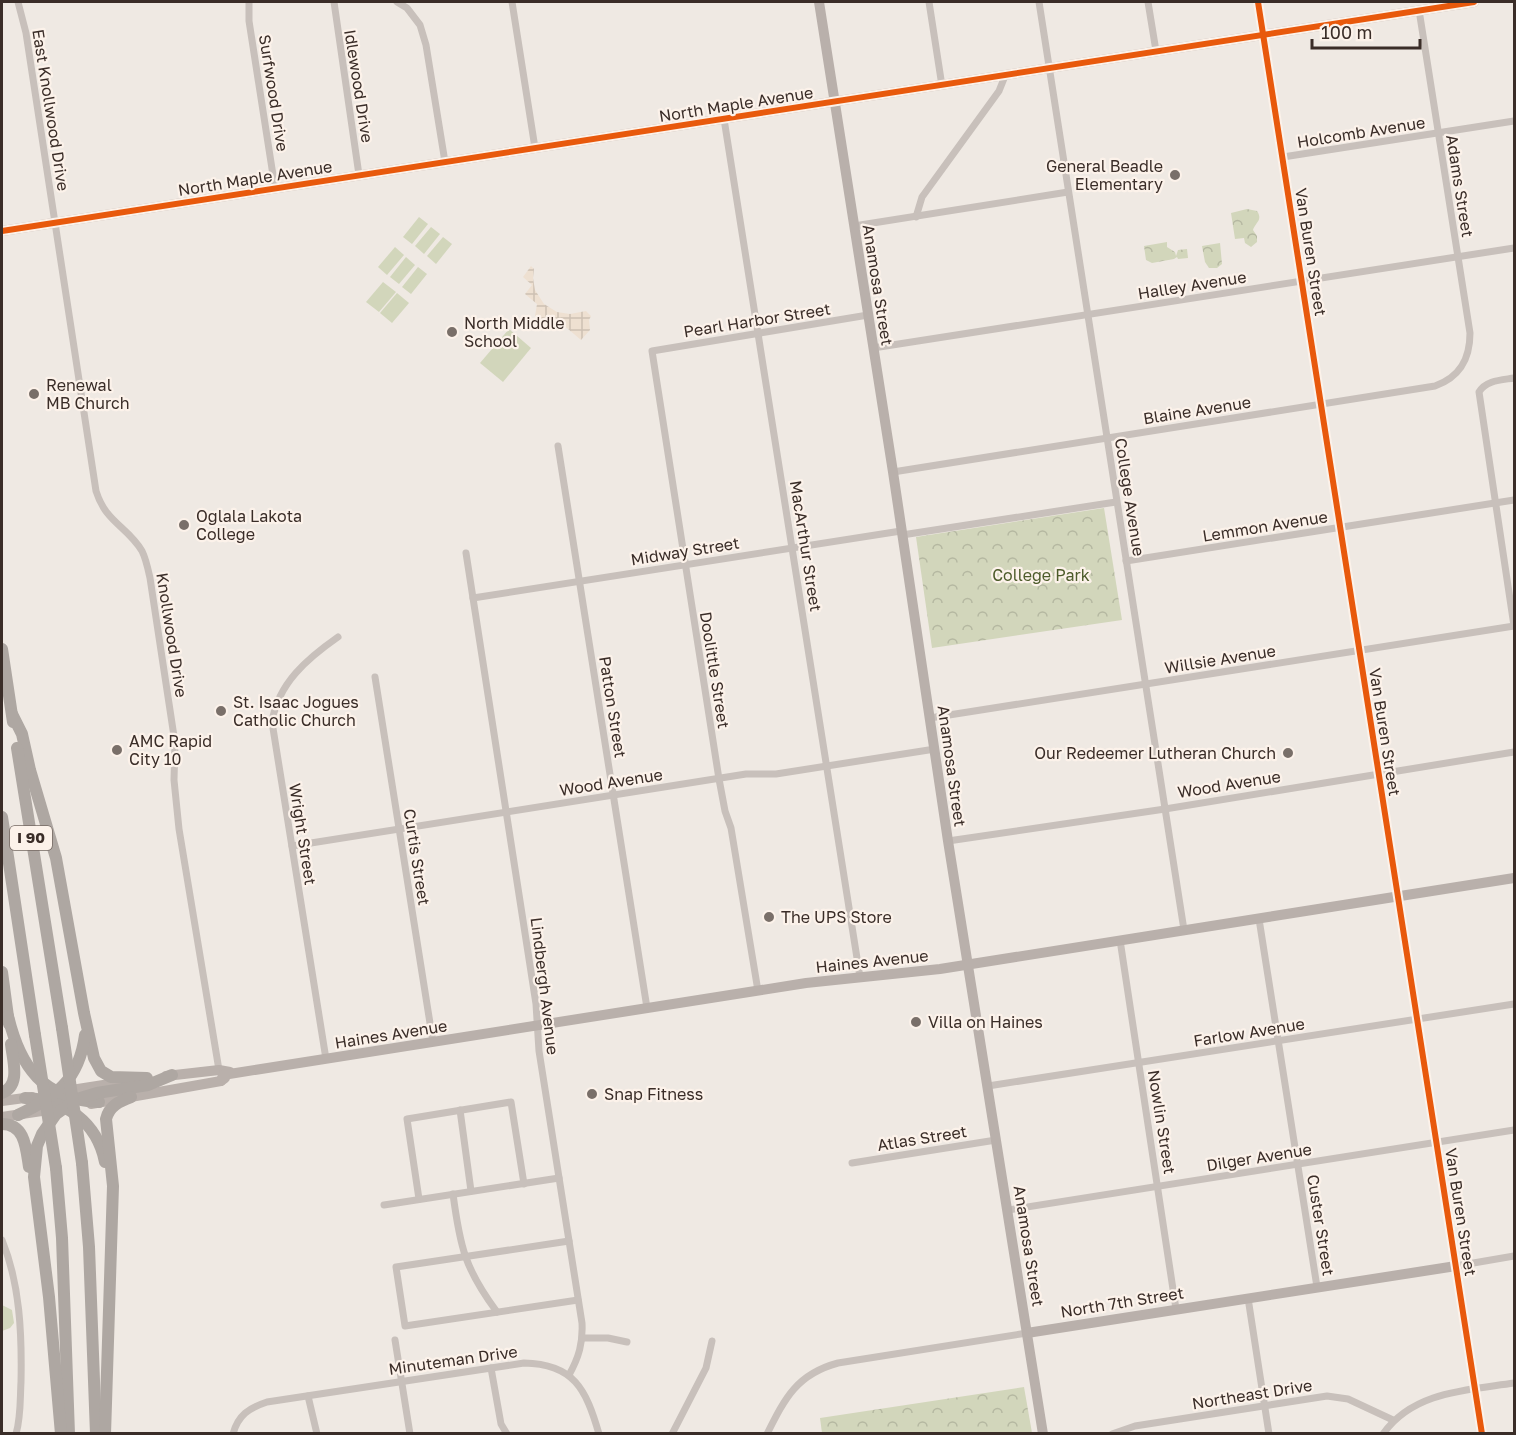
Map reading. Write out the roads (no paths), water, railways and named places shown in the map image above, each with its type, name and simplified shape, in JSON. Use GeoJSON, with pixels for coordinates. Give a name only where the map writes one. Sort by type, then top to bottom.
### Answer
{"type":"FeatureCollection","features":[{"type":"Feature","properties":{"kind":"highway","name":"I 90"},"geometry":{"type":"LineString","coordinates":[[2,649],[82,1163],[89,1246],[96,1434]]}},
{"type":"Feature","properties":{"kind":"highway"},"geometry":{"type":"LineString","coordinates":[[12,714],[22,734],[30,770],[56,858],[94,1058],[101,1071],[111,1077],[147,1078]]}},
{"type":"Feature","properties":{"kind":"highway","name":"I 90"},"geometry":{"type":"LineString","coordinates":[[2,817],[56,1167],[62,1238],[69,1434]]}},
{"type":"Feature","properties":{"kind":"highway"},"geometry":{"type":"LineString","coordinates":[[2,972],[14,1082],[9,1090],[2,1094]]}},
{"type":"Feature","properties":{"kind":"highway"},"geometry":{"type":"LineString","coordinates":[[18,1115],[54,1094],[71,1078],[79,1063],[85,1036],[84,1013]]}},
{"type":"Feature","properties":{"kind":"highway"},"geometry":{"type":"LineString","coordinates":[[8,1016],[15,1043],[27,1066],[65,1107],[89,1128],[101,1148],[111,1210]]}},
{"type":"Feature","properties":{"kind":"highway"},"geometry":{"type":"LineString","coordinates":[[62,1434],[34,1177],[35,1155],[39,1139],[46,1126],[76,1099],[90,1094],[148,1085],[171,1075]]}},
{"type":"Feature","properties":{"kind":"highway"},"geometry":{"type":"LineString","coordinates":[[26,1098],[54,1094],[99,1102]]}},
{"type":"Feature","properties":{"kind":"highway"},"geometry":{"type":"LineString","coordinates":[[105,1434],[112,1171],[106,1115],[114,1105],[131,1097]]}},
{"type":"Feature","properties":{"kind":"highway"},"geometry":{"type":"LineString","coordinates":[[2,1124],[15,1126],[21,1134],[26,1148],[39,1219]]}},
{"type":"Feature","properties":{"kind":"main road","name":"Anamosa Street"},"geometry":{"type":"LineString","coordinates":[[819,2],[948,841],[1043,1434]]}},
{"type":"Feature","properties":{"kind":"main road","name":"North Maple Avenue"},"geometry":{"type":"LineString","coordinates":[[2,231],[1474,2]]}},
{"type":"Feature","properties":{"kind":"main road","name":"Haines Avenue"},"geometry":{"type":"LineString","coordinates":[[220,1075],[758,991],[860,977],[919,972],[1515,878]]}},
{"type":"Feature","properties":{"kind":"main road"},"geometry":{"type":"LineString","coordinates":[[54,1094],[171,1075],[220,1075]]}},
{"type":"Feature","properties":{"kind":"main road"},"geometry":{"type":"LineString","coordinates":[[2,1117],[159,1092],[220,1075]]}},
{"type":"Feature","properties":{"kind":"main road"},"geometry":{"type":"LineString","coordinates":[[2,1101],[26,1098]]}},
{"type":"Feature","properties":{"kind":"main road","name":"North 7th Street"},"geometry":{"type":"LineString","coordinates":[[1027,1333],[1456,1266]]}},
{"type":"Feature","properties":{"kind":"street","name":"East Knollwood Drive"},"geometry":{"type":"LineString","coordinates":[[18,2],[26,33],[55,222]]}},
{"type":"Feature","properties":{"kind":"street","name":"Surfwood Drive"},"geometry":{"type":"LineString","coordinates":[[249,2],[249,21],[275,188]]}},
{"type":"Feature","properties":{"kind":"street","name":"Idlewood Drive"},"geometry":{"type":"LineString","coordinates":[[334,2],[359,175]]}},
{"type":"Feature","properties":{"kind":"street"},"geometry":{"type":"LineString","coordinates":[[397,2],[406,8],[420,25],[426,45],[445,162]]}},
{"type":"Feature","properties":{"kind":"street"},"geometry":{"type":"LineString","coordinates":[[512,2],[536,148]]}},
{"type":"Feature","properties":{"kind":"street"},"geometry":{"type":"LineString","coordinates":[[929,2],[942,86]]}},
{"type":"Feature","properties":{"kind":"street","name":"College Avenue"},"geometry":{"type":"LineString","coordinates":[[1039,2],[1184,930]]}},
{"type":"Feature","properties":{"kind":"street"},"geometry":{"type":"LineString","coordinates":[[1148,2],[1156,51]]}},
{"type":"Feature","properties":{"kind":"street","name":"Van Buren Street"},"geometry":{"type":"LineString","coordinates":[[1258,2],[1482,1434]]}},
{"type":"Feature","properties":{"kind":"street","name":"Adams Street"},"geometry":{"type":"LineString","coordinates":[[1419,10],[1470,333],[1469,349],[1463,366]]}},
{"type":"Feature","properties":{"kind":"street"},"geometry":{"type":"LineString","coordinates":[[916,217],[922,197],[999,91],[1005,76]]}},
{"type":"Feature","properties":{"kind":"street","name":"MacArthur Street"},"geometry":{"type":"LineString","coordinates":[[724,119],[860,977]]}},
{"type":"Feature","properties":{"kind":"street","name":"Holcomb Avenue"},"geometry":{"type":"LineString","coordinates":[[1283,157],[1515,121]]}},
{"type":"Feature","properties":{"kind":"street"},"geometry":{"type":"LineString","coordinates":[[854,226],[1068,192]]}},
{"type":"Feature","properties":{"kind":"street","name":"Knollwood Drive"},"geometry":{"type":"LineString","coordinates":[[55,222],[96,491],[100,505],[107,515],[136,543],[142,552],[150,578],[175,743],[174,780],[179,830],[220,1075]]}},
{"type":"Feature","properties":{"kind":"street","name":"Halley Avenue"},"geometry":{"type":"LineString","coordinates":[[873,348],[1515,248]]}},
{"type":"Feature","properties":{"kind":"street","name":"Pearl Harbor Street"},"geometry":{"type":"LineString","coordinates":[[652,351],[868,315]]}},
{"type":"Feature","properties":{"kind":"street","name":"Doolittle Street"},"geometry":{"type":"LineString","coordinates":[[652,351],[719,779],[731,828],[758,991]]}},
{"type":"Feature","properties":{"kind":"street","name":"Blaine Avenue"},"geometry":{"type":"LineString","coordinates":[[893,472],[1435,386],[1449,379],[1463,366]]}},
{"type":"Feature","properties":{"kind":"street"},"geometry":{"type":"LineString","coordinates":[[1514,626],[1480,397],[1481,388],[1484,386],[1496,381],[1515,378]]}},
{"type":"Feature","properties":{"kind":"street","name":"Patton Street"},"geometry":{"type":"LineString","coordinates":[[558,446],[647,1008]]}},
{"type":"Feature","properties":{"kind":"street","name":"Lemmon Avenue"},"geometry":{"type":"LineString","coordinates":[[1126,561],[1515,500]]}},
{"type":"Feature","properties":{"kind":"street","name":"Midway Street"},"geometry":{"type":"LineString","coordinates":[[473,598],[792,547],[1116,502]]}},
{"type":"Feature","properties":{"kind":"street","name":"Lindbergh Avenue"},"geometry":{"type":"LineString","coordinates":[[466,553],[536,1004],[539,1051],[578,1300],[582,1338],[580,1352],[569,1375]]}},
{"type":"Feature","properties":{"kind":"street","name":"Willsie Avenue"},"geometry":{"type":"LineString","coordinates":[[930,718],[1514,626]]}},
{"type":"Feature","properties":{"kind":"street","name":"Wright Street"},"geometry":{"type":"LineString","coordinates":[[326,1059],[273,733],[277,701],[294,675],[318,651],[338,637]]}},
{"type":"Feature","properties":{"kind":"street","name":"Curtis Street"},"geometry":{"type":"LineString","coordinates":[[375,677],[433,1042]]}},
{"type":"Feature","properties":{"kind":"street","name":"Wood Avenue"},"geometry":{"type":"LineString","coordinates":[[292,846],[746,774],[769,774],[935,749]]}},
{"type":"Feature","properties":{"kind":"street","name":"Wood Avenue"},"geometry":{"type":"LineString","coordinates":[[948,841],[1165,809],[1515,752]]}},
{"type":"Feature","properties":{"kind":"street","name":"Custer Street"},"geometry":{"type":"LineString","coordinates":[[1259,919],[1317,1287]]}},
{"type":"Feature","properties":{"kind":"street","name":"Nowlin Street"},"geometry":{"type":"LineString","coordinates":[[1120,940],[1176,1309]]}},
{"type":"Feature","properties":{"kind":"street","name":"Farlow Avenue"},"geometry":{"type":"LineString","coordinates":[[988,1086],[1515,1004]]}},
{"type":"Feature","properties":{"kind":"street"},"geometry":{"type":"LineString","coordinates":[[419,1199],[407,1119],[511,1102],[524,1184]]}},
{"type":"Feature","properties":{"kind":"street"},"geometry":{"type":"LineString","coordinates":[[460,1110],[471,1191]]}},
{"type":"Feature","properties":{"kind":"street","name":"Dilger Avenue"},"geometry":{"type":"LineString","coordinates":[[1008,1210],[1515,1130]]}},
{"type":"Feature","properties":{"kind":"street","name":"Atlas Street"},"geometry":{"type":"LineString","coordinates":[[852,1163],[996,1140]]}},
{"type":"Feature","properties":{"kind":"street"},"geometry":{"type":"LineString","coordinates":[[384,1205],[559,1178]]}},
{"type":"Feature","properties":{"kind":"street"},"geometry":{"type":"LineString","coordinates":[[453,1194],[464,1257],[474,1280],[497,1312]]}},
{"type":"Feature","properties":{"kind":"street"},"geometry":{"type":"LineString","coordinates":[[2,1240],[12,1269],[21,1333],[20,1406],[16,1434]]}},
{"type":"Feature","properties":{"kind":"street"},"geometry":{"type":"LineString","coordinates":[[569,1241],[396,1267],[405,1326],[578,1300]]}},
{"type":"Feature","properties":{"kind":"street","name":"North 7th Street"},"geometry":{"type":"LineString","coordinates":[[1456,1266],[1515,1256]]}},
{"type":"Feature","properties":{"kind":"street"},"geometry":{"type":"LineString","coordinates":[[1248,1298],[1269,1434]]}},
{"type":"Feature","properties":{"kind":"street","name":"North 7th Street"},"geometry":{"type":"LineString","coordinates":[[766,1434],[782,1404],[795,1386],[823,1367],[1027,1333]]}},
{"type":"Feature","properties":{"kind":"street"},"geometry":{"type":"LineString","coordinates":[[582,1338],[608,1338],[627,1342]]}},
{"type":"Feature","properties":{"kind":"street"},"geometry":{"type":"LineString","coordinates":[[394,1340],[410,1434]]}},
{"type":"Feature","properties":{"kind":"street"},"geometry":{"type":"LineString","coordinates":[[672,1434],[706,1368],[712,1341]]}},
{"type":"Feature","properties":{"kind":"street","name":"Minuteman Drive"},"geometry":{"type":"LineString","coordinates":[[233,1434],[239,1418],[252,1408],[267,1402],[524,1363],[539,1363],[569,1375],[587,1396],[599,1434]]}},
{"type":"Feature","properties":{"kind":"street"},"geometry":{"type":"LineString","coordinates":[[491,1368],[501,1424],[507,1434]]}},
{"type":"Feature","properties":{"kind":"street"},"geometry":{"type":"LineString","coordinates":[[1383,1434],[1393,1420],[1436,1395],[1515,1383]]}},
{"type":"Feature","properties":{"kind":"street"},"geometry":{"type":"LineString","coordinates":[[309,1396],[317,1434]]}},
{"type":"Feature","properties":{"kind":"street","name":"Northeast Drive"},"geometry":{"type":"LineString","coordinates":[[1112,1434],[1135,1426],[1337,1396],[1363,1404],[1393,1420]]}},
{"type":"Feature","properties":{"kind":"place","name":"General Beadle Elementary"},"geometry":{"type":"Point","coordinates":[1175,175]}},
{"type":"Feature","properties":{"kind":"place","name":"North Middle School"},"geometry":{"type":"Point","coordinates":[452,332]}},
{"type":"Feature","properties":{"kind":"place","name":"Renewal MB Church"},"geometry":{"type":"Point","coordinates":[34,394]}},
{"type":"Feature","properties":{"kind":"place","name":"Oglala Lakota College"},"geometry":{"type":"Point","coordinates":[184,525]}},
{"type":"Feature","properties":{"kind":"place","name":"St. Isaac Jogues Catholic Church"},"geometry":{"type":"Point","coordinates":[221,711]}},
{"type":"Feature","properties":{"kind":"place","name":"AMC Rapid City 10"},"geometry":{"type":"Point","coordinates":[117,750]}},
{"type":"Feature","properties":{"kind":"place","name":"Our Redeemer Lutheran Church"},"geometry":{"type":"Point","coordinates":[1288,753]}},
{"type":"Feature","properties":{"kind":"place","name":"The UPS Store"},"geometry":{"type":"Point","coordinates":[769,917]}},
{"type":"Feature","properties":{"kind":"place","name":"Villa on Haines"},"geometry":{"type":"Point","coordinates":[916,1022]}},
{"type":"Feature","properties":{"kind":"place","name":"Snap Fitness"},"geometry":{"type":"Point","coordinates":[592,1094]}},
{"type":"Feature","properties":{"kind":"park label","name":"College Park"},"geometry":{"type":"Point","coordinates":[1041,575]}}]}
